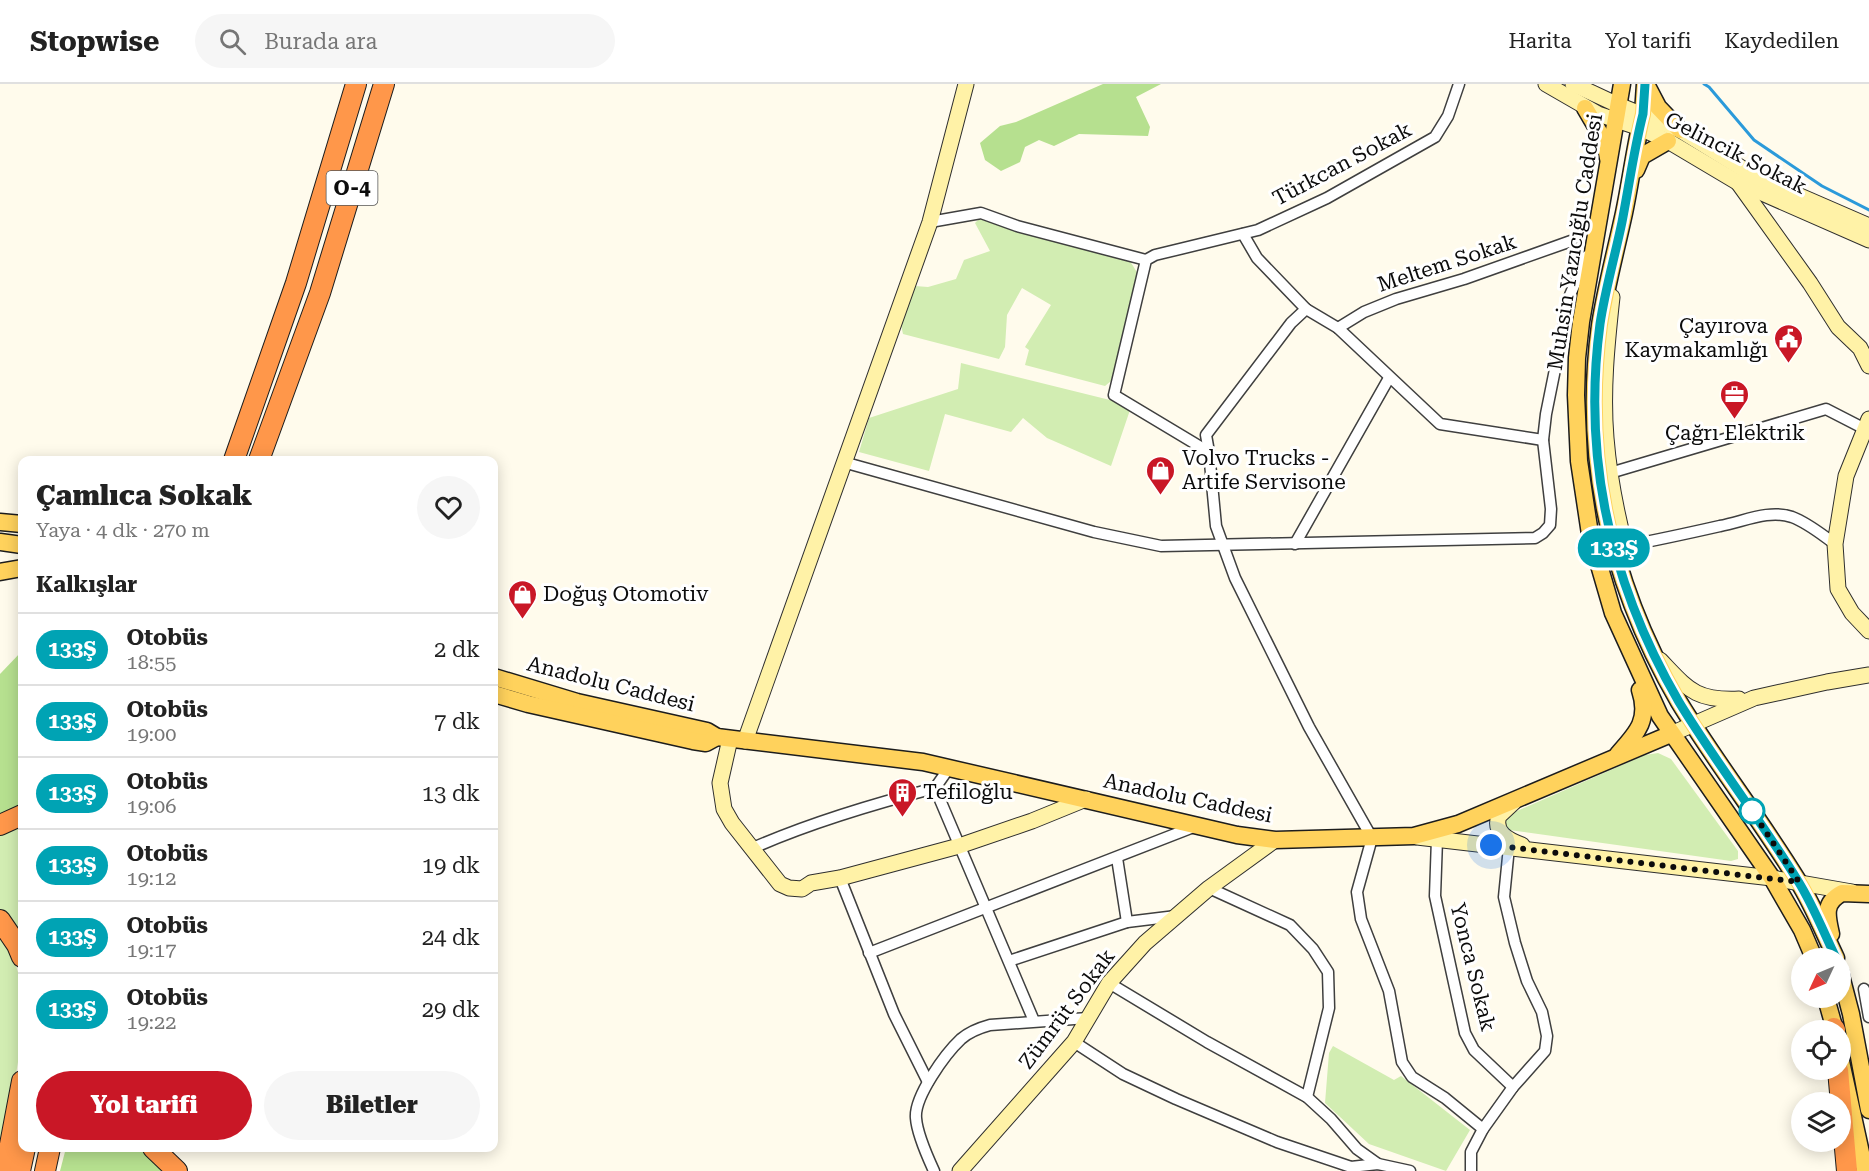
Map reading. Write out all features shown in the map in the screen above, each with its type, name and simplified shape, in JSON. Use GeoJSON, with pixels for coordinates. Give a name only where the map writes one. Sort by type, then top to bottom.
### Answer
{"type":"FeatureCollection","features":[{"type":"Feature","properties":{"kind":"highway","name":"O-4"},"geometry":{"type":"LineString","coordinates":[[235,456],[296,283],[357,84]]}},
{"type":"Feature","properties":{"kind":"highway","name":"O-4"},"geometry":{"type":"LineString","coordinates":[[260,456],[320,293],[384,84]]}},
{"type":"Feature","properties":{"kind":"highway"},"geometry":{"type":"LineString","coordinates":[[0,825],[18,817]]}},
{"type":"Feature","properties":{"kind":"highway"},"geometry":{"type":"LineString","coordinates":[[0,920],[18,947]]}},
{"type":"Feature","properties":{"kind":"highway"},"geometry":{"type":"LineString","coordinates":[[5,1171],[18,1103]]}},
{"type":"Feature","properties":{"kind":"highway"},"geometry":{"type":"LineString","coordinates":[[20,1171],[24,1152]]}},
{"type":"Feature","properties":{"kind":"highway"},"geometry":{"type":"LineString","coordinates":[[45,1171],[49,1152]]}},
{"type":"Feature","properties":{"kind":"highway"},"geometry":{"type":"LineString","coordinates":[[157,1152],[177,1171]]}},
{"type":"Feature","properties":{"kind":"highway"},"geometry":{"type":"LineString","coordinates":[[1846,1152],[1847,1171]]}},
{"type":"Feature","properties":{"kind":"highway"},"geometry":{"type":"LineString","coordinates":[[1847,1152],[1852,1171]]}},
{"type":"Feature","properties":{"kind":"main road","name":"Muhsin Yazıcığlu Caddesi"},"geometry":{"type":"LineString","coordinates":[[1622,84],[1581,322],[1577,358],[1576,428],[1583,497],[1590,534],[1613,612],[1660,716],[1772,878],[1794,915],[1809,948]]}},
{"type":"Feature","properties":{"kind":"main road"},"geometry":{"type":"LineString","coordinates":[[1629,187],[1642,156],[1674,135],[1645,84]]}},
{"type":"Feature","properties":{"kind":"main road","name":"Muhsin Yazıcığlu Caddesi"},"geometry":{"type":"LineString","coordinates":[[1645,84],[1629,187],[1600,323],[1594,400],[1595,433],[1603,499],[1617,563],[1653,654],[1693,724],[1799,882],[1832,948]]}},
{"type":"Feature","properties":{"kind":"main road"},"geometry":{"type":"LineString","coordinates":[[1585,108],[1605,142],[1609,163]]}},
{"type":"Feature","properties":{"kind":"main road"},"geometry":{"type":"LineString","coordinates":[[0,522],[18,522]]}},
{"type":"Feature","properties":{"kind":"main road"},"geometry":{"type":"LineString","coordinates":[[0,542],[18,544]]}},
{"type":"Feature","properties":{"kind":"main road"},"geometry":{"type":"LineString","coordinates":[[0,572],[18,569]]}},
{"type":"Feature","properties":{"kind":"main road"},"geometry":{"type":"LineString","coordinates":[[1613,612],[1644,710],[1638,729],[1614,758]]}},
{"type":"Feature","properties":{"kind":"main road","name":"Anadolu Caddesi"},"geometry":{"type":"LineString","coordinates":[[498,678],[577,702],[707,730],[730,739],[890,758],[949,768],[1237,835],[1275,840],[1414,836],[1458,824],[1671,734]]}},
{"type":"Feature","properties":{"kind":"main road","name":"Anadolu Caddesi"},"geometry":{"type":"LineString","coordinates":[[498,695],[693,741],[706,743],[730,739]]}},
{"type":"Feature","properties":{"kind":"main road"},"geometry":{"type":"LineString","coordinates":[[1834,948],[1827,909],[1836,896],[1842,893],[1865,893]]}},
{"type":"Feature","properties":{"kind":"main road"},"geometry":{"type":"LineString","coordinates":[[1849,1008],[1869,1110]]}},
{"type":"Feature","properties":{"kind":"main road"},"geometry":{"type":"LineString","coordinates":[[1845,1080],[1865,1171]]}},
{"type":"Feature","properties":{"kind":"street"},"geometry":{"type":"LineString","coordinates":[[966,84],[930,222],[843,462],[730,739],[721,772],[721,799],[723,809],[732,823],[780,884],[789,888],[802,889],[811,883],[840,878],[960,846],[1086,799]]}},
{"type":"Feature","properties":{"kind":"street","name":"Türkcan Sokak"},"geometry":{"type":"LineString","coordinates":[[1146,260],[1155,255],[1258,230],[1327,198],[1435,137],[1448,116],[1459,84]]}},
{"type":"Feature","properties":{"kind":"street"},"geometry":{"type":"LineString","coordinates":[[1546,84],[1585,108],[1617,113]]}},
{"type":"Feature","properties":{"kind":"street"},"geometry":{"type":"LineString","coordinates":[[1573,84],[1617,113]]}},
{"type":"Feature","properties":{"kind":"street","name":"Gelincik Sokak"},"geometry":{"type":"LineString","coordinates":[[1617,113],[1712,150],[1756,177],[1869,226]]}},
{"type":"Feature","properties":{"kind":"street","name":"Gelincik Sokak"},"geometry":{"type":"LineString","coordinates":[[1674,135],[1737,182],[1869,240]]}},
{"type":"Feature","properties":{"kind":"street"},"geometry":{"type":"LineString","coordinates":[[1712,150],[1810,283],[1838,327],[1865,350],[1869,366]]}},
{"type":"Feature","properties":{"kind":"street"},"geometry":{"type":"LineString","coordinates":[[930,222],[981,213],[1017,226],[1146,260],[1114,395],[1197,442],[1209,452]]}},
{"type":"Feature","properties":{"kind":"street"},"geometry":{"type":"LineString","coordinates":[[843,462],[1094,532],[1161,546],[1535,538],[1550,525],[1551,509],[1543,440],[1546,414],[1570,295],[1598,228]]}},
{"type":"Feature","properties":{"kind":"street"},"geometry":{"type":"LineString","coordinates":[[1243,234],[1257,258],[1306,309],[1338,328],[1440,424],[1543,440]]}},
{"type":"Feature","properties":{"kind":"street","name":"Meltem Sokak"},"geometry":{"type":"LineString","coordinates":[[1338,328],[1364,312],[1396,298],[1464,279],[1571,241]]}},
{"type":"Feature","properties":{"kind":"street","name":"Muhsin Yazıcığlu Caddesi"},"geometry":{"type":"LineString","coordinates":[[1616,250],[1605,406],[1610,472],[1616,511],[1625,546]]}},
{"type":"Feature","properties":{"kind":"street"},"geometry":{"type":"LineString","coordinates":[[1306,309],[1291,324],[1206,435],[1216,526],[1235,578],[1309,727],[1372,838],[1357,892],[1361,919],[1389,991],[1402,1062],[1412,1077],[1445,1098],[1483,1129]]}},
{"type":"Feature","properties":{"kind":"street"},"geometry":{"type":"LineString","coordinates":[[1295,544],[1389,378]]}},
{"type":"Feature","properties":{"kind":"street"},"geometry":{"type":"LineString","coordinates":[[1610,472],[1826,409],[1868,426],[1846,476],[1835,544],[1838,589],[1852,613],[1869,631]]}},
{"type":"Feature","properties":{"kind":"street"},"geometry":{"type":"LineString","coordinates":[[0,514],[18,521]]}},
{"type":"Feature","properties":{"kind":"street"},"geometry":{"type":"LineString","coordinates":[[1625,546],[1775,514],[1791,517],[1810,526],[1835,544]]}},
{"type":"Feature","properties":{"kind":"street"},"geometry":{"type":"LineString","coordinates":[[1653,654],[1695,694],[1723,700],[1754,698]]}},
{"type":"Feature","properties":{"kind":"street"},"geometry":{"type":"LineString","coordinates":[[1671,734],[1754,698],[1869,675]]}},
{"type":"Feature","properties":{"kind":"street"},"geometry":{"type":"LineString","coordinates":[[1846,679],[1858,679],[1869,685]]}},
{"type":"Feature","properties":{"kind":"street"},"geometry":{"type":"LineString","coordinates":[[753,848],[782,835],[854,810],[935,788],[949,768]]}},
{"type":"Feature","properties":{"kind":"street"},"geometry":{"type":"LineString","coordinates":[[935,788],[1034,1022]]}},
{"type":"Feature","properties":{"kind":"street"},"geometry":{"type":"LineString","coordinates":[[1516,800],[1498,816],[1498,827],[1512,842],[1538,851]]}},
{"type":"Feature","properties":{"kind":"street"},"geometry":{"type":"LineString","coordinates":[[869,952],[1199,825]]}},
{"type":"Feature","properties":{"kind":"street"},"geometry":{"type":"LineString","coordinates":[[1414,836],[1772,878],[1865,893]]}},
{"type":"Feature","properties":{"kind":"street","name":"Yonca Sokak"},"geometry":{"type":"LineString","coordinates":[[1437,839],[1435,896],[1465,1033],[1474,1050],[1513,1087]]}},
{"type":"Feature","properties":{"kind":"street","name":"Zümrüt Sokak"},"geometry":{"type":"LineString","coordinates":[[960,1171],[1074,1042],[1109,983],[1145,943],[1209,888],[1275,840]]}},
{"type":"Feature","properties":{"kind":"street"},"geometry":{"type":"LineString","coordinates":[[1471,1171],[1471,1152],[1483,1129],[1513,1087],[1545,1051],[1547,1036],[1542,1012],[1527,981],[1515,943],[1504,897],[1509,847]]}},
{"type":"Feature","properties":{"kind":"street"},"geometry":{"type":"LineString","coordinates":[[1117,858],[1127,922]]}},
{"type":"Feature","properties":{"kind":"street"},"geometry":{"type":"LineString","coordinates":[[1734,874],[1768,888],[1794,915]]}},
{"type":"Feature","properties":{"kind":"street"},"geometry":{"type":"LineString","coordinates":[[840,878],[894,1014],[928,1082]]}},
{"type":"Feature","properties":{"kind":"street"},"geometry":{"type":"LineString","coordinates":[[1209,888],[1290,925],[1313,949],[1328,972],[1329,1008],[1307,1097]]}},
{"type":"Feature","properties":{"kind":"street"},"geometry":{"type":"LineString","coordinates":[[1009,962],[1127,922],[1176,916]]}},
{"type":"Feature","properties":{"kind":"street"},"geometry":{"type":"LineString","coordinates":[[1109,983],[1207,1042],[1307,1097],[1331,1119],[1357,1149],[1378,1164]]}},
{"type":"Feature","properties":{"kind":"street"},"geometry":{"type":"LineString","coordinates":[[1864,989],[1869,1017]]}},
{"type":"Feature","properties":{"kind":"street"},"geometry":{"type":"LineString","coordinates":[[934,1171],[916,1120],[917,1103],[928,1082],[961,1040],[978,1028],[990,1025],[1088,1018]]}},
{"type":"Feature","properties":{"kind":"street"},"geometry":{"type":"LineString","coordinates":[[1074,1042],[1123,1074],[1277,1142],[1351,1167],[1378,1164],[1410,1171]]}},
{"type":"Feature","properties":{"kind":"green space"},"geometry":{"type":"Polygon","coordinates":[[[1103,84],[1161,84],[1136,97],[1150,127],[1148,136],[1079,134],[1054,146],[1039,140],[1025,147],[1020,162],[1001,171],[985,160],[980,143],[1000,126],[1016,122],[1103,84]]]}},
{"type":"Feature","properties":{"kind":"green space"},"geometry":{"type":"Polygon","coordinates":[[[979,219],[1130,261],[1138,274],[1111,381],[1105,386],[1025,365],[1029,350],[1025,347],[1051,305],[1022,288],[1007,315],[1005,347],[999,359],[903,334],[901,325],[915,286],[928,287],[956,279],[964,260],[990,251],[975,223],[979,219]]]}},
{"type":"Feature","properties":{"kind":"green space"},"geometry":{"type":"Polygon","coordinates":[[[961,363],[1114,401],[1130,410],[1111,466],[1047,438],[1023,418],[1011,432],[945,414],[929,471],[859,452],[869,418],[958,389],[961,363]]]}},
{"type":"Feature","properties":{"kind":"green space"},"geometry":{"type":"Polygon","coordinates":[[[18,655],[18,807],[0,818],[0,674],[18,655]]]}},
{"type":"Feature","properties":{"kind":"green space"},"geometry":{"type":"Polygon","coordinates":[[[1658,753],[1671,759],[1738,851],[1738,859],[1731,861],[1509,830],[1504,825],[1504,819],[1508,815],[1645,755],[1658,753]]]}},
{"type":"Feature","properties":{"kind":"green space"},"geometry":{"type":"Polygon","coordinates":[[[18,825],[18,935],[0,910],[0,834],[18,825]]]}},
{"type":"Feature","properties":{"kind":"green space"},"geometry":{"type":"Polygon","coordinates":[[[0,934],[18,971],[18,1064],[0,1151],[0,934]]]}},
{"type":"Feature","properties":{"kind":"green space"},"geometry":{"type":"Polygon","coordinates":[[[1333,1046],[1394,1080],[1401,1076],[1470,1130],[1446,1171],[1369,1144],[1325,1103],[1329,1053],[1333,1046]]]}},
{"type":"Feature","properties":{"kind":"green space"},"geometry":{"type":"Polygon","coordinates":[[[65,1152],[148,1152],[166,1171],[60,1171],[65,1152]]]}},
{"type":"Feature","properties":{"kind":"waterway"},"geometry":{"type":"LineString","coordinates":[[1704,84],[1754,140],[1822,186],[1869,210]]}},
{"type":"Feature","properties":{"kind":"bus line","name":"133Ş"},"geometry":{"type":"LineString","coordinates":[[1645,84],[1643,114],[1600,323],[1594,400],[1595,433],[1603,499],[1622,581],[1653,654],[1698,731],[1799,882],[1831,948]]}},
{"type":"Feature","properties":{"kind":"place","name":"Çayırova Kaymakamlığı"},"geometry":{"type":"Point","coordinates":[1789,364]}},
{"type":"Feature","properties":{"kind":"place","name":"Çağrı Elektrik"},"geometry":{"type":"Point","coordinates":[1735,420]}},
{"type":"Feature","properties":{"kind":"place","name":"Volvo Trucks - Artife Servisone"},"geometry":{"type":"Point","coordinates":[1161,496]}},
{"type":"Feature","properties":{"kind":"place","name":"Doğuş Otomotiv"},"geometry":{"type":"Point","coordinates":[522,620]}},
{"type":"Feature","properties":{"kind":"place","name":"Tefiloğlu"},"geometry":{"type":"Point","coordinates":[902,818]}},
{"type":"Feature","properties":{"kind":"route"},"geometry":{"type":"LineString","coordinates":[[1491,845],[1799,882],[1752,811]]}}]}
